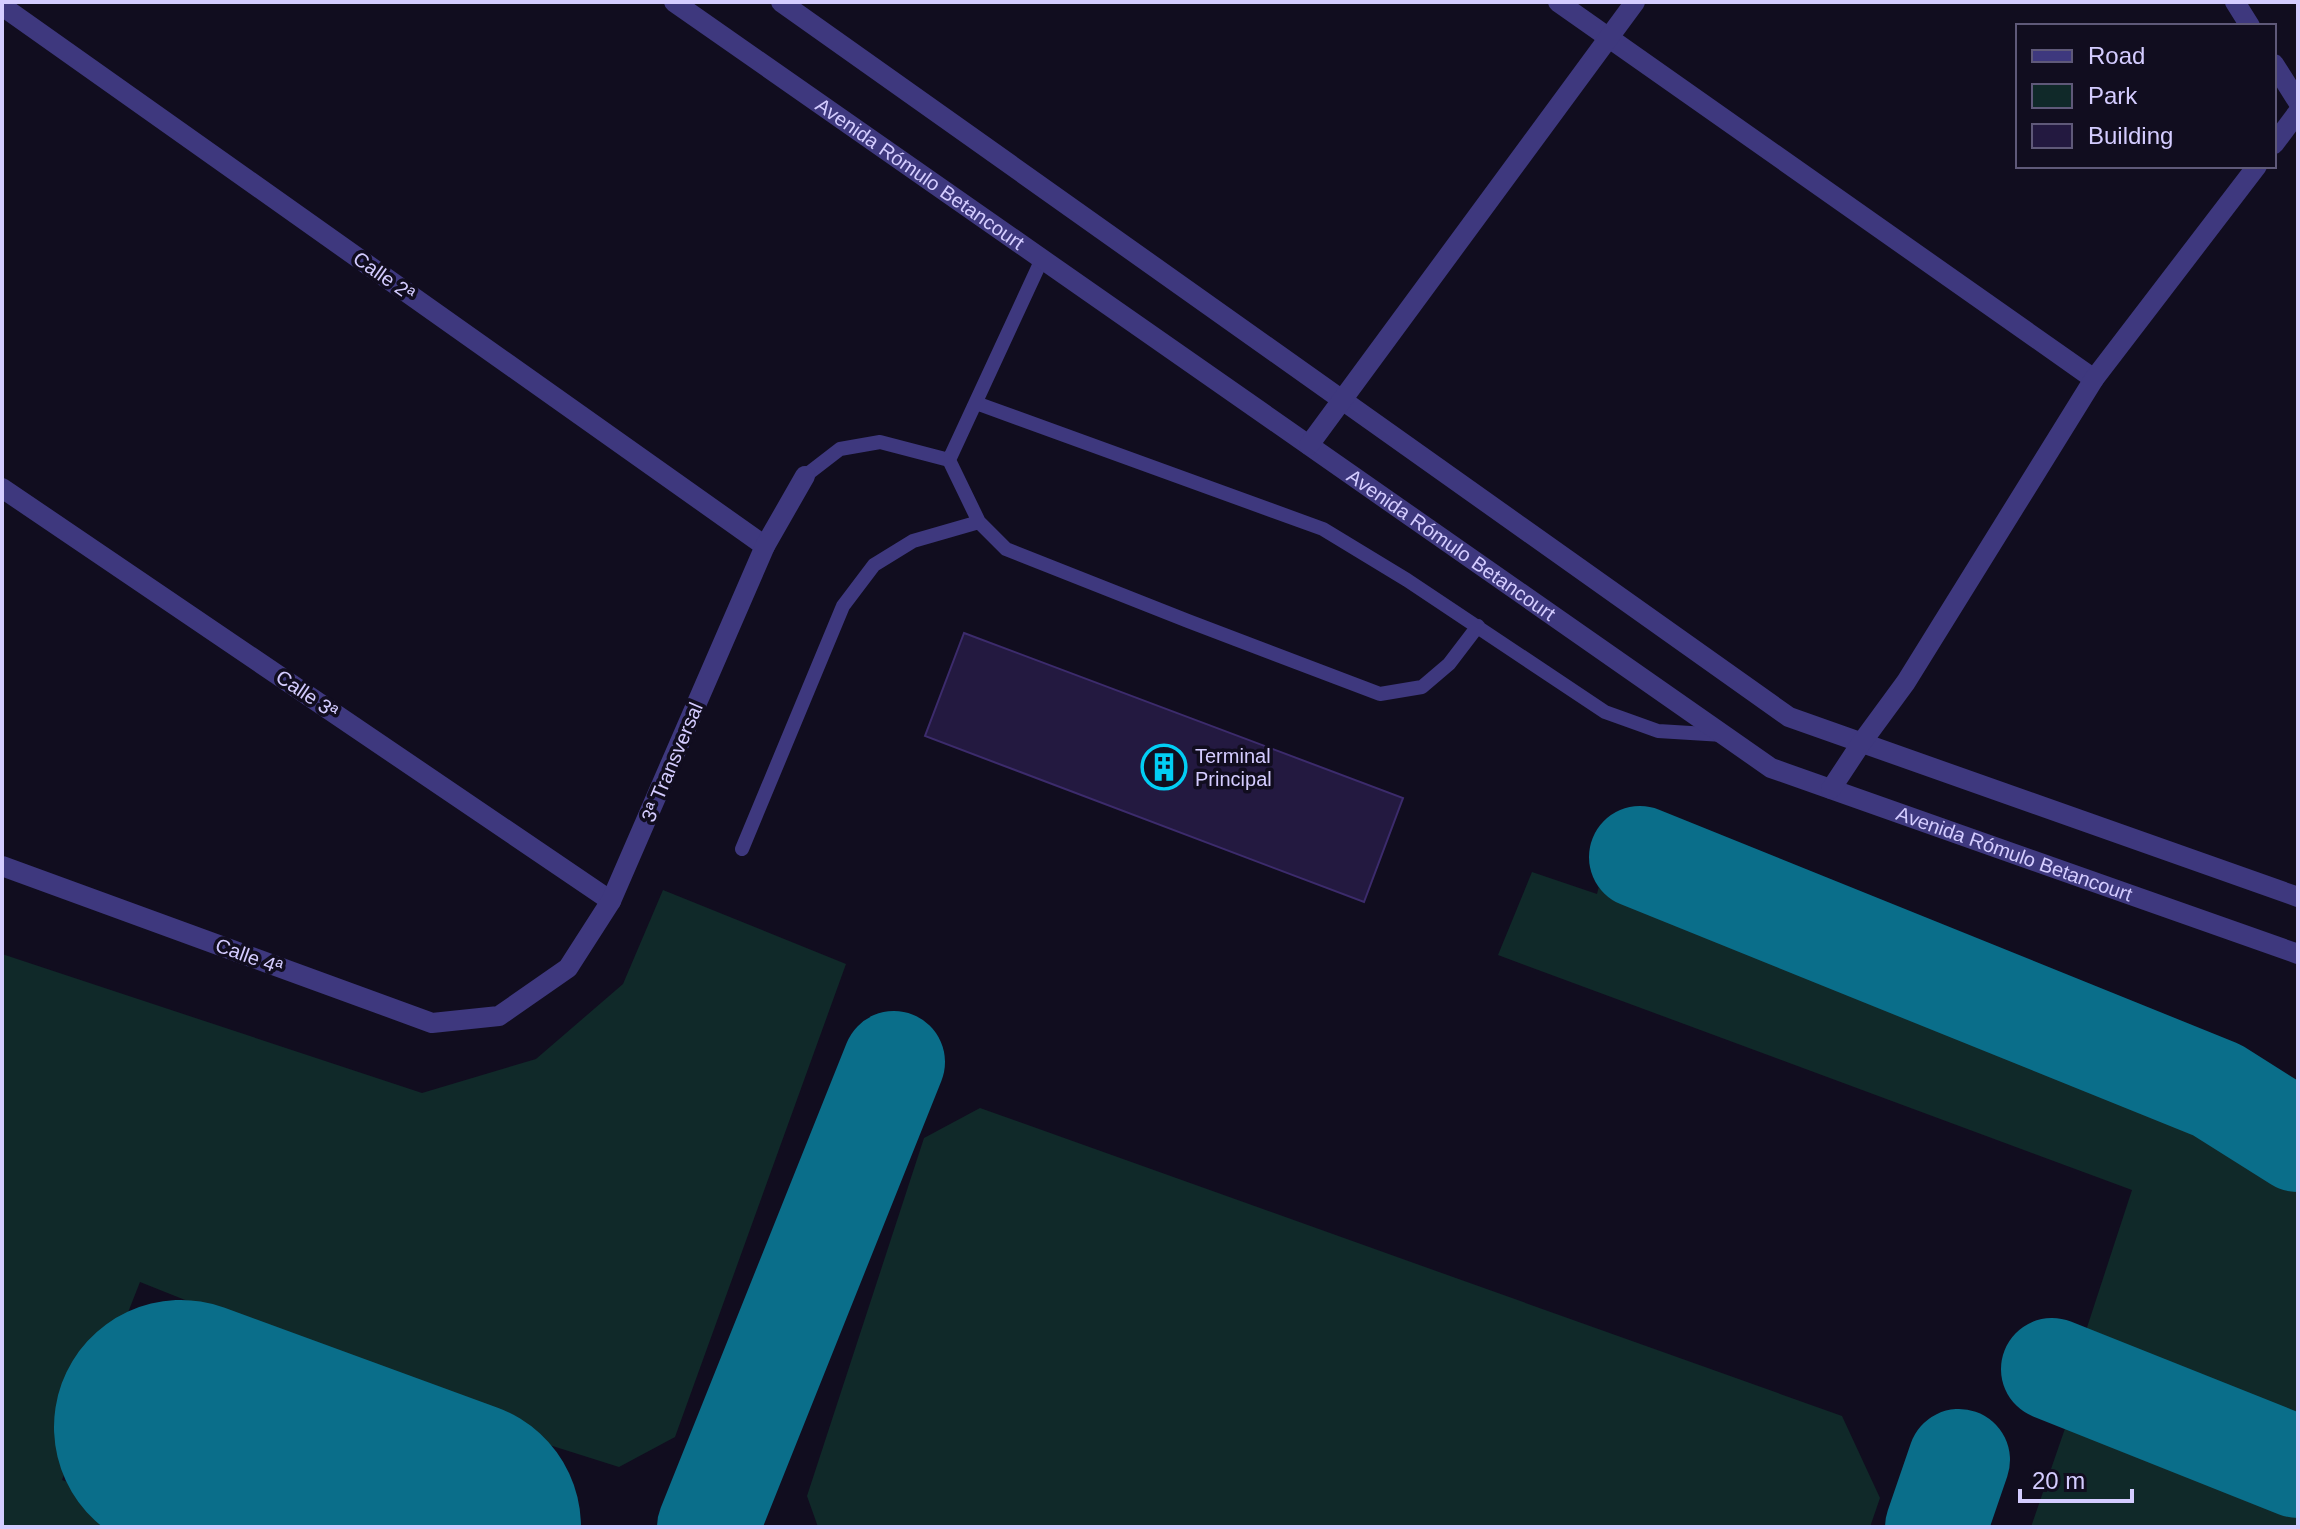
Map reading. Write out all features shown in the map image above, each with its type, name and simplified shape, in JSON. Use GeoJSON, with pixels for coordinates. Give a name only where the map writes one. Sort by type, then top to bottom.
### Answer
{"type":"FeatureCollection","features":[{"type":"Feature","properties":{"kind":"street","name":"Avenida Rómulo Betancourt"},"geometry":{"type":"LineString","coordinates":[[674,2],[1771,768],[2298,954]]}},
{"type":"Feature","properties":{"kind":"street"},"geometry":{"type":"LineString","coordinates":[[781,2],[1789,717],[2298,897]]}},
{"type":"Feature","properties":{"kind":"street"},"geometry":{"type":"LineString","coordinates":[[1558,2],[2094,379]]}},
{"type":"Feature","properties":{"kind":"street"},"geometry":{"type":"LineString","coordinates":[[1309,445],[1635,2]]}},
{"type":"Feature","properties":{"kind":"street"},"geometry":{"type":"LineString","coordinates":[[2235,2],[2249,24]]}},
{"type":"Feature","properties":{"kind":"street","name":"Calle 2ª"},"geometry":{"type":"LineString","coordinates":[[2,6],[765,546]]}},
{"type":"Feature","properties":{"kind":"street"},"geometry":{"type":"LineString","coordinates":[[2276,67],[2298,102]]}},
{"type":"Feature","properties":{"kind":"street"},"geometry":{"type":"LineString","coordinates":[[2276,141],[2298,112]]}},
{"type":"Feature","properties":{"kind":"street"},"geometry":{"type":"LineString","coordinates":[[1831,789],[1906,682],[2094,379],[2255,168]]}},
{"type":"Feature","properties":{"kind":"street","name":"3ª Transversal"},"geometry":{"type":"LineString","coordinates":[[499,1016],[568,968],[611,901],[765,546],[805,476]]}},
{"type":"Feature","properties":{"kind":"street","name":"Calle 3ª"},"geometry":{"type":"LineString","coordinates":[[2,488],[611,901]]}},
{"type":"Feature","properties":{"kind":"street","name":"Calle 4ª"},"geometry":{"type":"LineString","coordinates":[[2,866],[432,1023],[499,1016]]}},
{"type":"Feature","properties":{"kind":"lane"},"geometry":{"type":"LineString","coordinates":[[949,460],[1042,259]]}},
{"type":"Feature","properties":{"kind":"lane"},"geometry":{"type":"LineString","coordinates":[[976,403],[1323,529],[1478,626],[1605,712],[1658,731],[1723,735]]}},
{"type":"Feature","properties":{"kind":"lane"},"geometry":{"type":"LineString","coordinates":[[805,476],[840,449],[880,442],[949,460],[979,522],[1006,549],[1380,694],[1422,687],[1449,664],[1478,626]]}},
{"type":"Feature","properties":{"kind":"lane"},"geometry":{"type":"LineString","coordinates":[[742,849],[843,606],[874,565],[913,541],[979,522]]}},
{"type":"Feature","properties":{"kind":"green space"},"geometry":{"type":"Polygon","coordinates":[[[1532,872],[1597,894],[1602,874],[2194,1101],[2298,1171],[2298,1443],[2077,1358],[2132,1190],[1498,955],[1532,872]]]}},
{"type":"Feature","properties":{"kind":"green space"},"geometry":{"type":"Polygon","coordinates":[[[663,890],[846,964],[675,1437],[619,1467],[543,1443],[140,1282],[62,1480],[187,1527],[2,1527],[2,954],[422,1093],[536,1059],[623,984],[663,890]]]}},
{"type":"Feature","properties":{"kind":"green space"},"geometry":{"type":"Polygon","coordinates":[[[980,1108],[1842,1416],[1880,1498],[1870,1527],[818,1527],[807,1496],[924,1138],[980,1108]]]}},
{"type":"Feature","properties":{"kind":"green space"},"geometry":{"type":"Polygon","coordinates":[[[2070,1414],[2298,1506],[2298,1527],[2031,1527],[2070,1414]]]}},
{"type":"Feature","properties":{"kind":"building","name":"Terminal Principal"},"geometry":{"type":"Polygon","coordinates":[[[964,633],[1403,798],[1364,902],[925,736],[964,633]]]}},
{"type":"Feature","properties":{"kind":"taxiway"},"geometry":{"type":"LineString","coordinates":[[1640,857],[2217,1090],[2298,1141]]}},
{"type":"Feature","properties":{"kind":"taxiway"},"geometry":{"type":"LineString","coordinates":[[708,1527],[894,1062]]}},
{"type":"Feature","properties":{"kind":"taxiway"},"geometry":{"type":"LineString","coordinates":[[2052,1369],[2298,1467]]}},
{"type":"Feature","properties":{"kind":"taxiway"},"geometry":{"type":"LineString","coordinates":[[1936,1527],[1959,1460]]}},
{"type":"Feature","properties":{"kind":"runway"},"geometry":{"type":"LineString","coordinates":[[181,1427],[454,1527]]}},
{"type":"Feature","properties":{"kind":"place","name":"Terminal Principal"},"geometry":{"type":"Point","coordinates":[1164,767]}}]}
